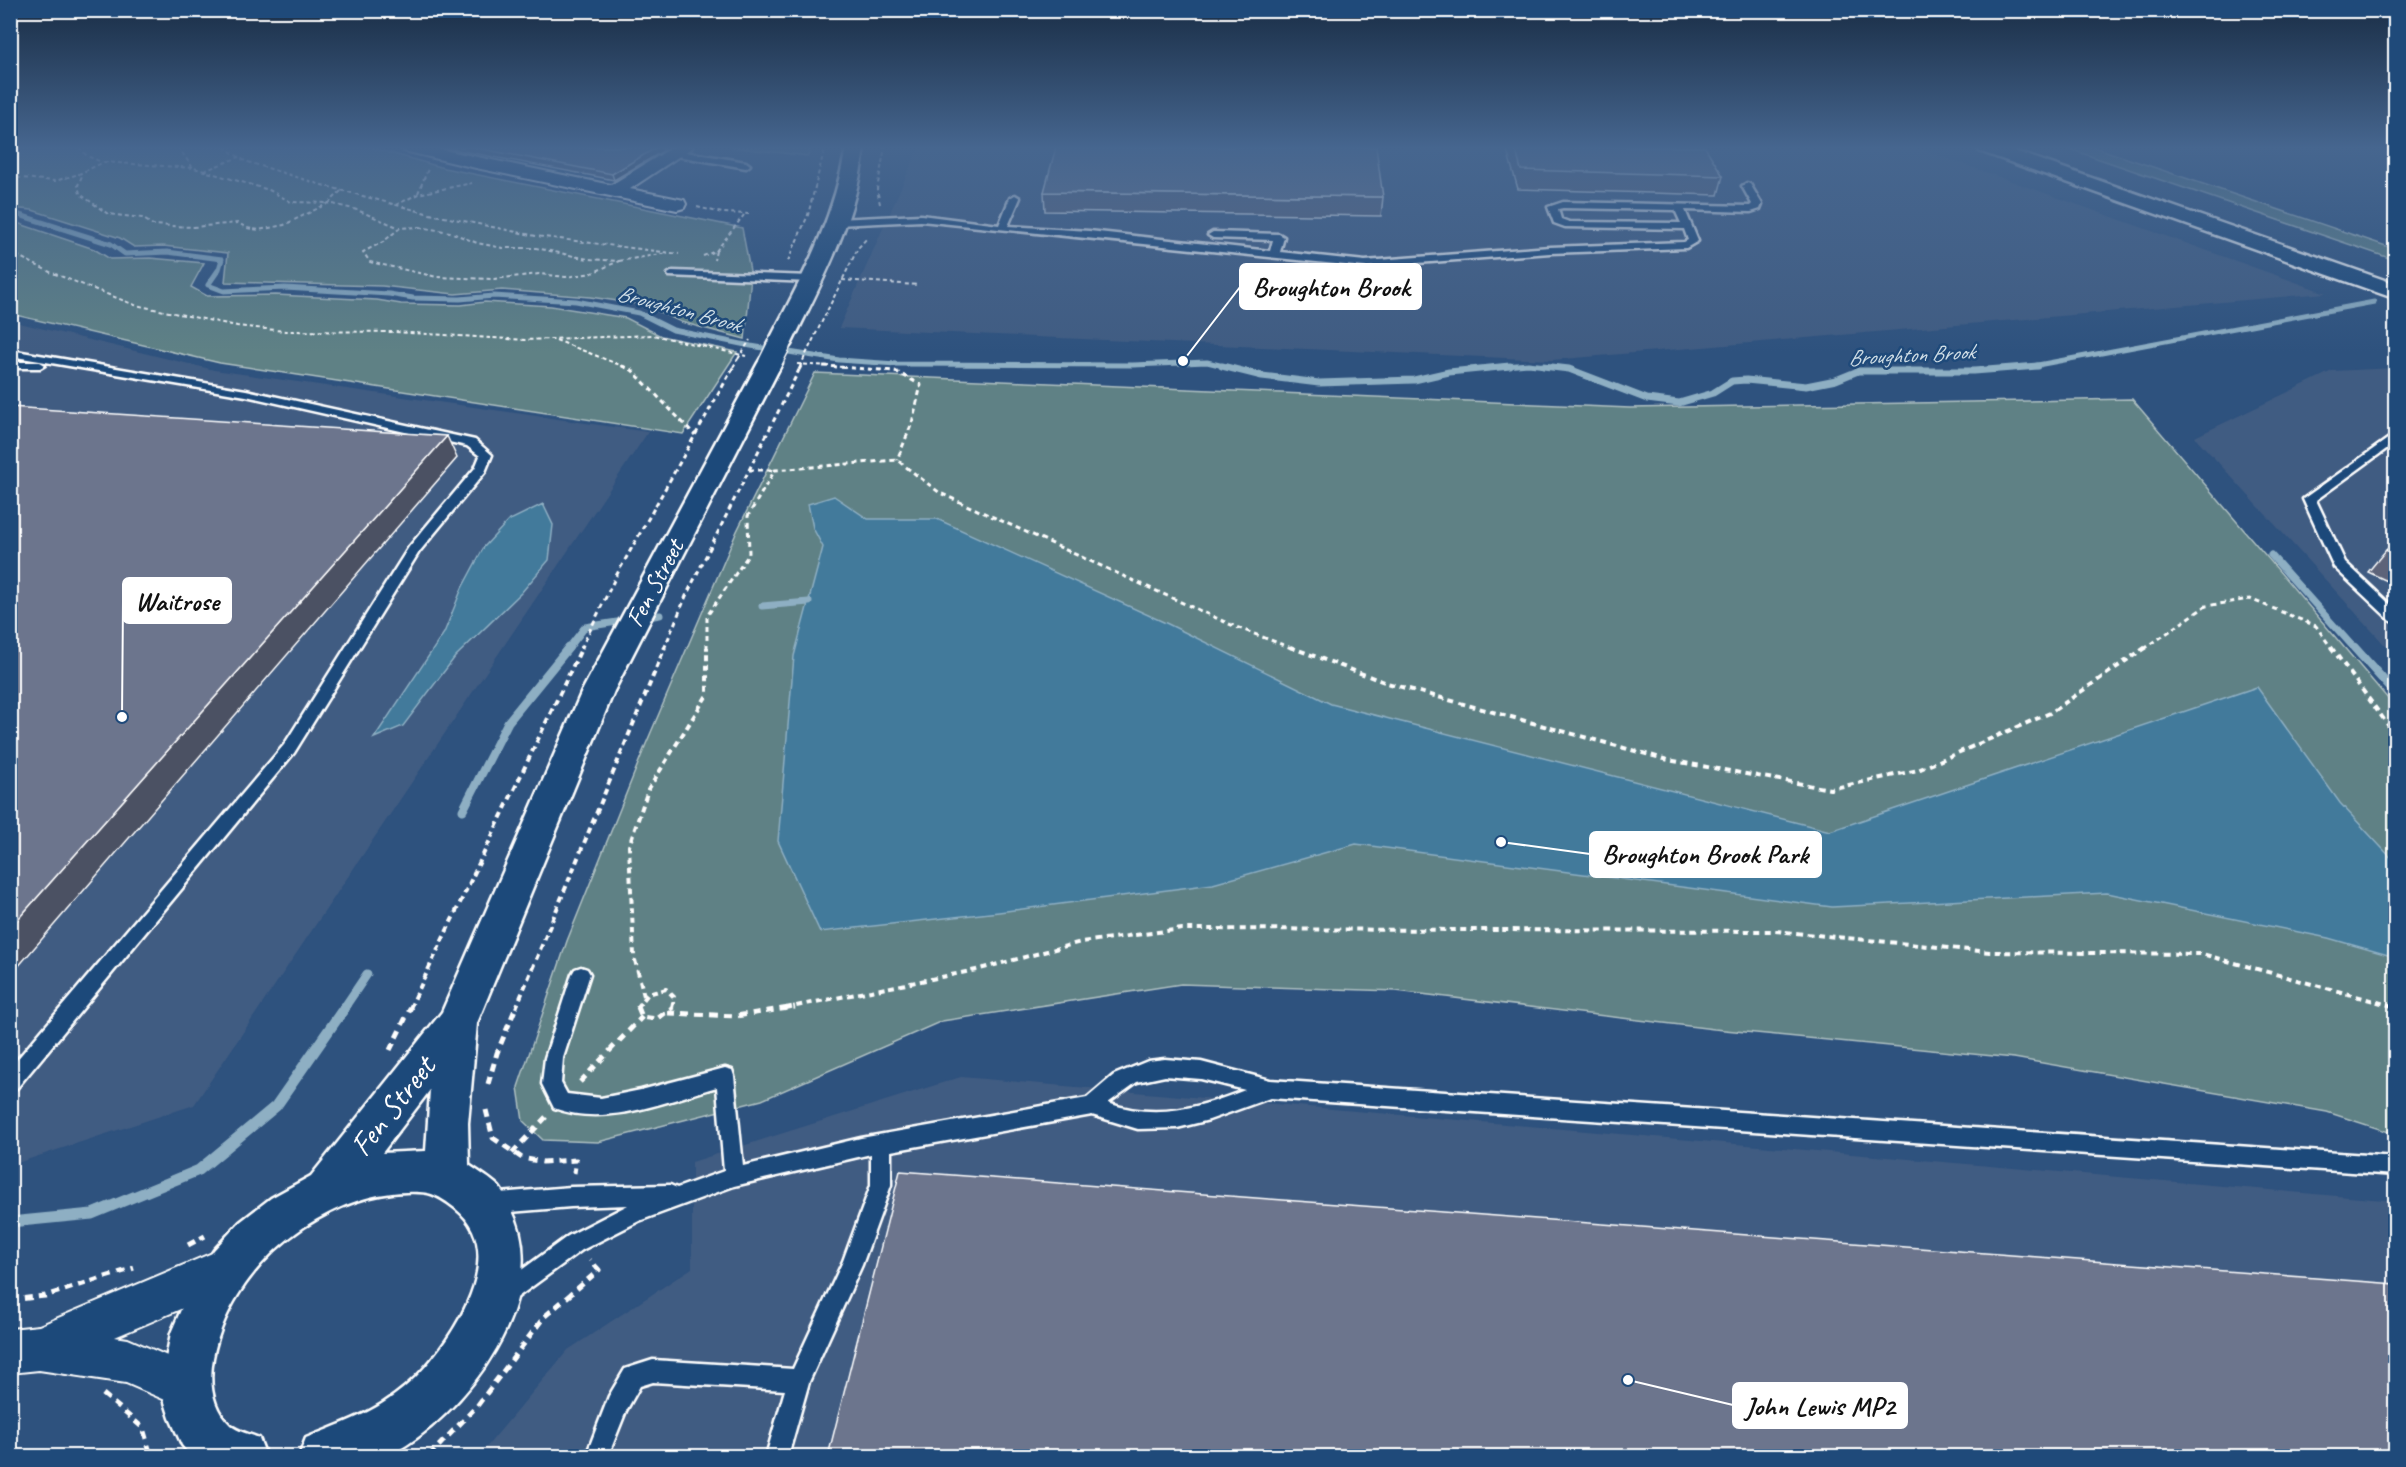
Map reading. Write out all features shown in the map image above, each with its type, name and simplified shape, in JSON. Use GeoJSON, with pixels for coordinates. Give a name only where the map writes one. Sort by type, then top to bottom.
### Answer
{"type":"FeatureCollection","features":[{"type":"Feature","properties":{"kind":"main road","name":"Fen Street"},"geometry":{"type":"LineString","coordinates":[[327,1190],[457,1023],[598,691],[774,357],[839,215]]}},
{"type":"Feature","properties":{"kind":"main road"},"geometry":{"type":"LineString","coordinates":[[2180,215],[2396,292]]}},
{"type":"Feature","properties":{"kind":"main road","name":"Fen Street"},"geometry":{"type":"LineString","coordinates":[[448,1177],[447,1123],[457,1023]]}},
{"type":"Feature","properties":{"kind":"main road"},"geometry":{"type":"LineString","coordinates":[[222,1452],[194,1418],[186,1387],[189,1347],[205,1305],[220,1250],[259,1236],[292,1210],[327,1190],[370,1175],[412,1170],[448,1177],[469,1188],[485,1204],[498,1231],[502,1265],[494,1302],[475,1342],[447,1380],[410,1415],[350,1451]]}},
{"type":"Feature","properties":{"kind":"street"},"geometry":{"type":"LineString","coordinates":[[25,1350],[220,1250]]}},
{"type":"Feature","properties":{"kind":"street"},"geometry":{"type":"LineString","coordinates":[[25,1350],[128,1361],[186,1387]]}},
{"type":"Feature","properties":{"kind":"lane"},"geometry":{"type":"LineString","coordinates":[[1002,228],[1007,215]]}},
{"type":"Feature","properties":{"kind":"lane"},"geometry":{"type":"LineString","coordinates":[[1555,215],[1557,221],[1568,225],[1688,226]]}},
{"type":"Feature","properties":{"kind":"lane"},"geometry":{"type":"LineString","coordinates":[[837,222],[921,218],[1365,264],[1550,249],[1680,246],[1693,241],[1683,215]]}},
{"type":"Feature","properties":{"kind":"lane"},"geometry":{"type":"LineString","coordinates":[[1213,235],[1279,237],[1274,254]]}},
{"type":"Feature","properties":{"kind":"lane"},"geometry":{"type":"LineString","coordinates":[[673,274],[811,279]]}},
{"type":"Feature","properties":{"kind":"lane"},"geometry":{"type":"LineString","coordinates":[[10,353],[246,393],[471,443],[486,455],[481,470],[414,550],[289,749],[10,1082]]}},
{"type":"Feature","properties":{"kind":"lane"},"geometry":{"type":"LineString","coordinates":[[10,365],[78,364]]}},
{"type":"Feature","properties":{"kind":"lane"},"geometry":{"type":"LineString","coordinates":[[2396,436],[2309,499],[2339,564],[2396,618]]}},
{"type":"Feature","properties":{"kind":"lane"},"geometry":{"type":"LineString","coordinates":[[580,974],[554,1058],[550,1084],[561,1102],[601,1107],[641,1099],[725,1076],[734,1177]]}},
{"type":"Feature","properties":{"kind":"lane"},"geometry":{"type":"LineString","coordinates":[[1092,1106],[1114,1085],[1133,1074],[1156,1067],[1182,1069],[1270,1089],[2396,1166]]}},
{"type":"Feature","properties":{"kind":"lane"},"geometry":{"type":"LineString","coordinates":[[494,1302],[575,1243],[634,1213],[734,1177],[861,1147],[1092,1106],[1119,1116],[1144,1121],[1176,1119],[1215,1111],[1270,1089]]}},
{"type":"Feature","properties":{"kind":"lane"},"geometry":{"type":"LineString","coordinates":[[777,1456],[800,1380],[852,1265],[881,1185],[881,1145]]}},
{"type":"Feature","properties":{"kind":"lane"},"geometry":{"type":"LineString","coordinates":[[485,1204],[571,1197],[682,1195]]}},
{"type":"Feature","properties":{"kind":"lane"},"geometry":{"type":"LineString","coordinates":[[597,1456],[617,1404],[633,1377],[653,1371],[800,1380]]}},
{"type":"Feature","properties":{"kind":"path"},"geometry":{"type":"LineString","coordinates":[[120,215],[142,218],[153,225],[193,227],[238,223],[244,228],[261,230],[308,215]]}},
{"type":"Feature","properties":{"kind":"path"},"geometry":{"type":"LineString","coordinates":[[370,215],[400,228],[419,227],[450,232],[477,243],[503,248],[536,248],[588,259],[619,261],[668,253]]}},
{"type":"Feature","properties":{"kind":"path"},"geometry":{"type":"LineString","coordinates":[[443,215],[536,236],[689,255]]}},
{"type":"Feature","properties":{"kind":"path"},"geometry":{"type":"LineString","coordinates":[[716,251],[744,215]]}},
{"type":"Feature","properties":{"kind":"path"},"geometry":{"type":"LineString","coordinates":[[781,278],[808,215]]}},
{"type":"Feature","properties":{"kind":"path"},"geometry":{"type":"LineString","coordinates":[[400,228],[383,242],[369,247],[363,252],[365,257],[370,262],[437,277],[494,279],[538,274],[566,278],[592,273],[619,261]]}},
{"type":"Feature","properties":{"kind":"path"},"geometry":{"type":"LineString","coordinates":[[486,1092],[497,1053],[686,596],[858,248],[872,233]]}},
{"type":"Feature","properties":{"kind":"path"},"geometry":{"type":"LineString","coordinates":[[10,252],[50,272],[135,305],[237,326],[285,331],[395,332],[525,340],[653,335],[774,357],[816,368],[895,371],[921,385],[912,423],[897,460]]}},
{"type":"Feature","properties":{"kind":"path"},"geometry":{"type":"LineString","coordinates":[[699,257],[720,269],[754,277]]}},
{"type":"Feature","properties":{"kind":"path"},"geometry":{"type":"LineString","coordinates":[[811,279],[918,285]]}},
{"type":"Feature","properties":{"kind":"path"},"geometry":{"type":"LineString","coordinates":[[385,1058],[594,619],[755,331]]}},
{"type":"Feature","properties":{"kind":"path"},"geometry":{"type":"LineString","coordinates":[[553,339],[632,370],[695,436]]}},
{"type":"Feature","properties":{"kind":"path"},"geometry":{"type":"LineString","coordinates":[[748,471],[897,460],[940,493],[1236,627],[1387,683],[1668,760],[1830,789],[1918,770],[2050,713],[2206,606],[2250,599],[2316,626],[2396,736]]}},
{"type":"Feature","properties":{"kind":"path"},"geometry":{"type":"LineString","coordinates":[[644,996],[634,956],[629,846],[648,790],[708,695],[707,616],[749,554],[748,516],[775,470]]}},
{"type":"Feature","properties":{"kind":"path"},"geometry":{"type":"LineString","coordinates":[[642,1017],[657,1019],[668,1013],[736,1016],[824,1002],[976,970],[1081,942],[1182,929],[1775,931],[1990,952],[2202,954],[2396,1007]]}},
{"type":"Feature","properties":{"kind":"path"},"geometry":{"type":"LineString","coordinates":[[642,1017],[638,1008],[644,996],[654,990],[666,989],[675,999],[668,1013]]}},
{"type":"Feature","properties":{"kind":"path"},"geometry":{"type":"LineString","coordinates":[[512,1153],[642,1017]]}},
{"type":"Feature","properties":{"kind":"path"},"geometry":{"type":"LineString","coordinates":[[486,1103],[486,1113],[493,1138],[512,1153],[522,1158],[543,1162],[576,1160]]}},
{"type":"Feature","properties":{"kind":"path"},"geometry":{"type":"LineString","coordinates":[[181,1249],[220,1250]]}},
{"type":"Feature","properties":{"kind":"path"},"geometry":{"type":"LineString","coordinates":[[10,1300],[45,1296],[141,1266]]}},
{"type":"Feature","properties":{"kind":"path"},"geometry":{"type":"LineString","coordinates":[[429,1456],[477,1406],[544,1317],[599,1270]]}},
{"type":"Feature","properties":{"kind":"path"},"geometry":{"type":"LineString","coordinates":[[101,1393],[143,1428],[152,1456]]}},
{"type":"Feature","properties":{"kind":"shaded area"},"geometry":{"type":"Polygon","coordinates":[[[889,215],[2108,215],[2326,293],[1552,360],[839,328],[889,215]]]}},
{"type":"Feature","properties":{"kind":"shaded area"},"geometry":{"type":"Polygon","coordinates":[[[11,321],[214,370],[648,432],[194,1105],[11,1165],[11,321]]]}},
{"type":"Feature","properties":{"kind":"shaded area"},"geometry":{"type":"Polygon","coordinates":[[[2395,368],[2395,656],[2195,437],[2332,371],[2395,368]]]}},
{"type":"Feature","properties":{"kind":"shaded area"},"geometry":{"type":"Polygon","coordinates":[[[834,496],[868,519],[937,519],[1168,624],[1331,704],[1830,831],[2257,687],[2340,803],[2395,862],[2395,957],[2328,938],[2107,893],[1832,907],[1356,844],[1213,884],[999,912],[820,932],[778,841],[794,656],[823,547],[813,528],[808,504],[834,496]]]}},
{"type":"Feature","properties":{"kind":"shaded area"},"geometry":{"type":"Polygon","coordinates":[[[543,504],[553,525],[549,560],[521,593],[455,657],[403,726],[374,738],[444,633],[462,588],[484,547],[508,521],[543,504]]]}},
{"type":"Feature","properties":{"kind":"shaded area"},"geometry":{"type":"Polygon","coordinates":[[[961,1077],[2395,1201],[2395,1456],[479,1456],[568,1350],[692,1268],[692,1162],[961,1077]]]}},
{"type":"Feature","properties":{"kind":"green space"},"geometry":{"type":"Polygon","coordinates":[[[49,215],[680,215],[742,228],[751,276],[745,339],[681,322],[645,305],[590,297],[502,290],[455,294],[382,286],[225,282],[228,253],[163,246],[134,247],[120,238],[49,215]]]}},
{"type":"Feature","properties":{"kind":"green space"},"geometry":{"type":"Polygon","coordinates":[[[2265,215],[2296,215],[2395,249],[2395,260],[2265,215]]]}},
{"type":"Feature","properties":{"kind":"green space"},"geometry":{"type":"Polygon","coordinates":[[[11,221],[94,249],[110,259],[150,258],[204,263],[191,287],[207,296],[276,295],[377,300],[401,304],[461,305],[485,302],[551,306],[626,318],[661,336],[737,352],[683,434],[220,363],[11,314],[11,221]]]}},
{"type":"Feature","properties":{"kind":"green space"},"geometry":{"type":"Polygon","coordinates":[[[815,373],[1630,408],[2132,399],[2395,707],[2395,1134],[2327,1112],[2014,1058],[1714,1029],[1396,991],[1181,984],[942,1021],[762,1100],[598,1142],[543,1140],[523,1121],[518,1087],[567,941],[646,744],[737,531],[815,373]]]}},
{"type":"Feature","properties":{"kind":"building"},"geometry":{"type":"Polygon","coordinates":[[[10,407],[447,436],[10,928],[10,407]]]}},
{"type":"Feature","properties":{"kind":"building"},"geometry":{"type":"Polygon","coordinates":[[[2396,542],[2396,555],[2386,550],[2396,542]]]}},
{"type":"Feature","properties":{"kind":"building"},"geometry":{"type":"Polygon","coordinates":[[[900,1171],[2396,1284],[2396,1456],[828,1456],[900,1171]]]}},
{"type":"Feature","properties":{"kind":"waterway","name":"Broughton Brook"},"geometry":{"type":"LineString","coordinates":[[21,215],[111,244],[125,254],[167,252],[222,259],[219,269],[208,285],[224,291],[285,288],[389,294],[413,298],[460,299],[494,296],[576,301],[639,313],[673,330],[751,346],[839,360],[896,364],[1133,365],[1207,362],[1228,367]]}},
{"type":"Feature","properties":{"kind":"waterway","name":"Broughton Brook"},"geometry":{"type":"LineString","coordinates":[[2028,367],[2374,302]]}},
{"type":"Feature","properties":{"kind":"waterway","name":"Broughton Brook"},"geometry":{"type":"LineString","coordinates":[[1495,367],[1528,364],[1556,367]]}},
{"type":"Feature","properties":{"kind":"waterway","name":"Broughton Brook"},"geometry":{"type":"LineString","coordinates":[[1222,366],[1262,376],[1319,383],[1414,380],[1449,372],[1510,366]]}},
{"type":"Feature","properties":{"kind":"waterway","name":"Broughton Brook"},"geometry":{"type":"LineString","coordinates":[[1543,366],[1569,369],[1647,399],[1679,403],[1713,393],[1732,381],[1746,380],[1806,386],[1836,380],[1858,371],[1974,371],[2028,367]]}},
{"type":"Feature","properties":{"kind":"waterway","name":"Broughton Brook"},"geometry":{"type":"LineString","coordinates":[[2028,367],[2038,366]]}},
{"type":"Feature","properties":{"kind":"waterway"},"geometry":{"type":"LineString","coordinates":[[2271,555],[2355,649]]}},
{"type":"Feature","properties":{"kind":"waterway"},"geometry":{"type":"LineString","coordinates":[[762,606],[809,602]]}},
{"type":"Feature","properties":{"kind":"waterway"},"geometry":{"type":"LineString","coordinates":[[642,618],[660,615]]}},
{"type":"Feature","properties":{"kind":"waterway"},"geometry":{"type":"LineString","coordinates":[[568,649],[585,627],[630,620]]}},
{"type":"Feature","properties":{"kind":"waterway"},"geometry":{"type":"LineString","coordinates":[[463,810],[508,722],[569,647]]}},
{"type":"Feature","properties":{"kind":"waterway"},"geometry":{"type":"LineString","coordinates":[[2354,647],[2396,694]]}},
{"type":"Feature","properties":{"kind":"waterway"},"geometry":{"type":"LineString","coordinates":[[344,1008],[367,974]]}},
{"type":"Feature","properties":{"kind":"waterway"},"geometry":{"type":"LineString","coordinates":[[10,1222],[92,1214],[199,1170],[276,1106],[345,1007]]}},
{"type":"Feature","properties":{"kind":"place","name":"Broughton Brook"},"geometry":{"type":"Point","coordinates":[1183,361]}},
{"type":"Feature","properties":{"kind":"place","name":"Waitrose"},"geometry":{"type":"Point","coordinates":[122,717]}},
{"type":"Feature","properties":{"kind":"place","name":"Broughton Brook Park"},"geometry":{"type":"Point","coordinates":[1501,842]}},
{"type":"Feature","properties":{"kind":"place","name":"John Lewis MP2"},"geometry":{"type":"Point","coordinates":[1628,1380]}}]}
